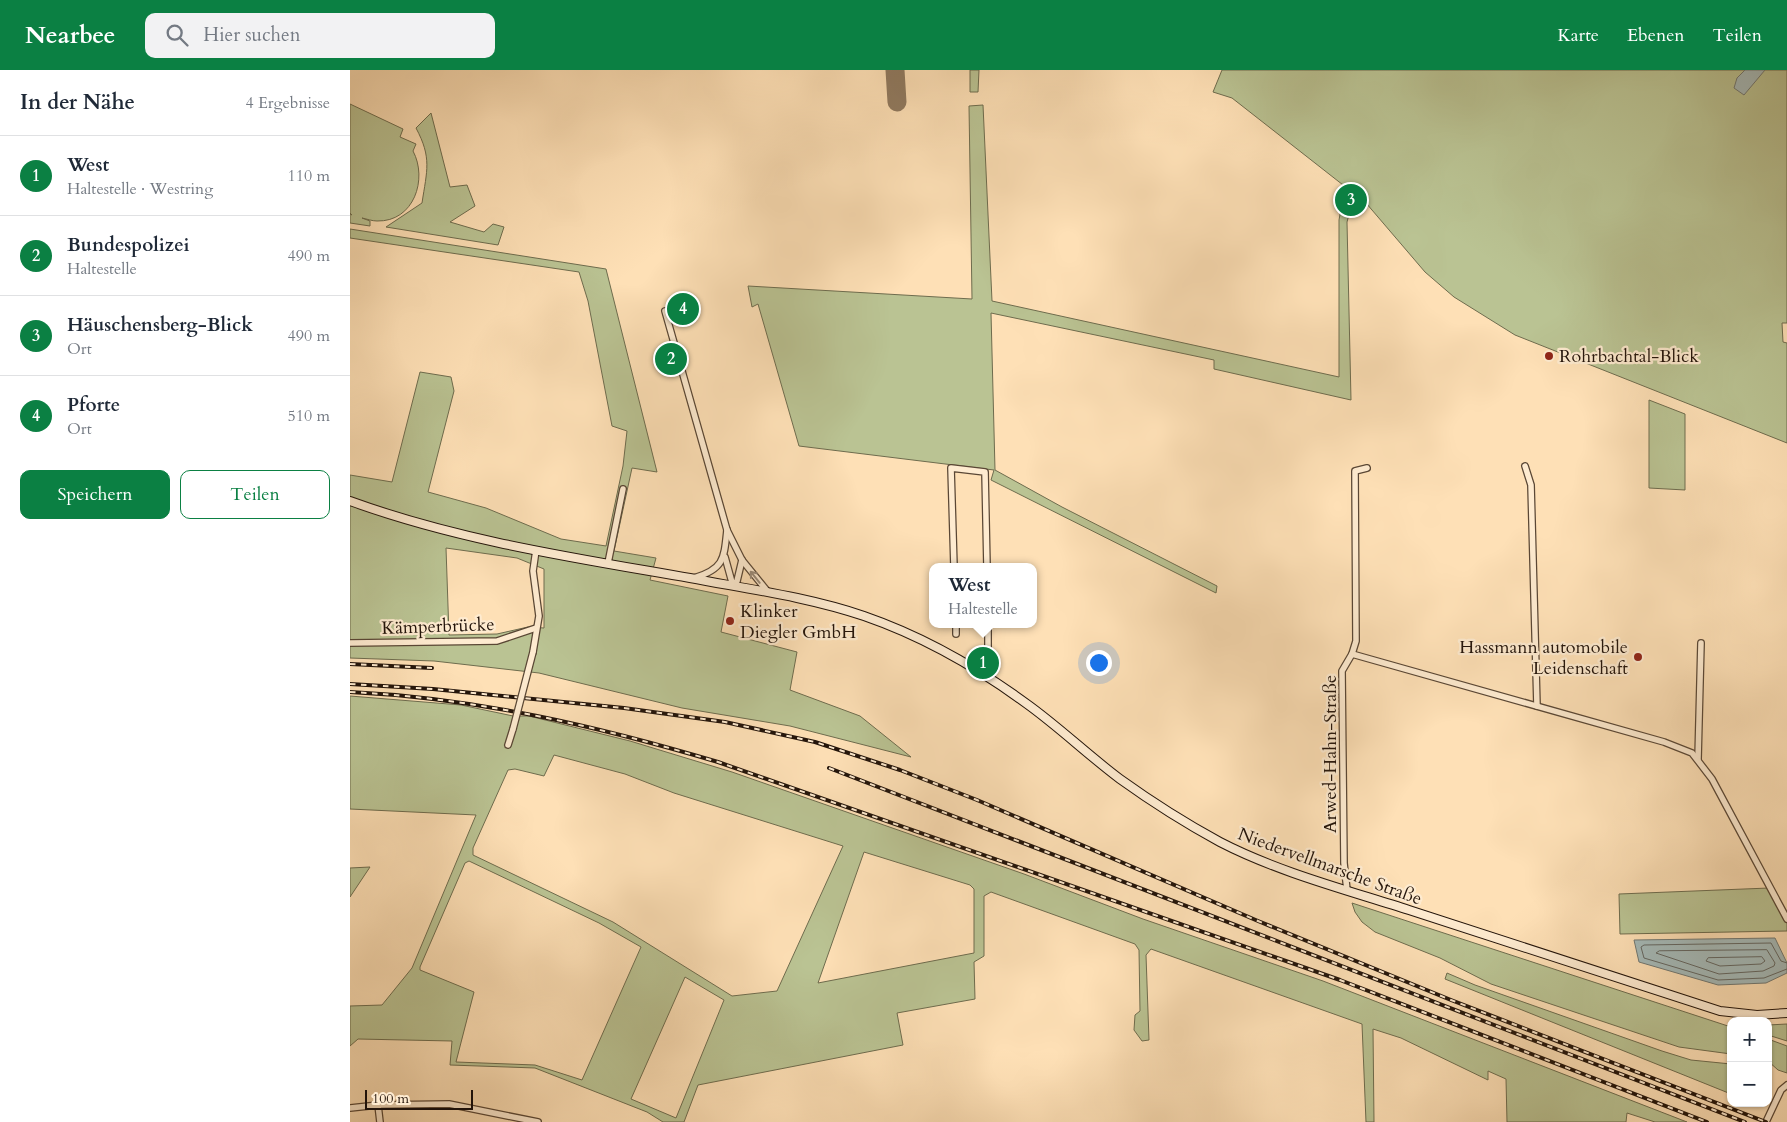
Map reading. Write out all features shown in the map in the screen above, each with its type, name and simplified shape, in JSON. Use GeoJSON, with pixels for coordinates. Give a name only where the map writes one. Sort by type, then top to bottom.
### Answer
{"type":"FeatureCollection","features":[{"type":"Feature","properties":{"kind":"main road","name":"Niedervellmarsche Straße"},"geometry":{"type":"LineString","coordinates":[[350,501],[394,517],[441,530],[536,550],[768,593],[863,616],[927,643],[984,674],[1029,705],[1119,778],[1176,818],[1224,844],[1347,890],[1720,1011],[1757,1015],[1787,1013]]}},
{"type":"Feature","properties":{"kind":"street"},"geometry":{"type":"LineString","coordinates":[[665,311],[727,530],[742,560],[768,593]]}},
{"type":"Feature","properties":{"kind":"street"},"geometry":{"type":"LineString","coordinates":[[1525,466],[1531,485],[1537,706]]}},
{"type":"Feature","properties":{"kind":"street"},"geometry":{"type":"LineString","coordinates":[[954,563],[952,468],[985,472],[987,563]]}},
{"type":"Feature","properties":{"kind":"street"},"geometry":{"type":"LineString","coordinates":[[1352,654],[1356,641],[1355,472],[1367,468]]}},
{"type":"Feature","properties":{"kind":"street"},"geometry":{"type":"LineString","coordinates":[[608,563],[623,489]]}},
{"type":"Feature","properties":{"kind":"street"},"geometry":{"type":"LineString","coordinates":[[727,530],[725,557],[733,586]]}},
{"type":"Feature","properties":{"kind":"street"},"geometry":{"type":"LineString","coordinates":[[508,745],[533,652],[539,616],[533,572],[536,550]]}},
{"type":"Feature","properties":{"kind":"street","name":"Niedervellmarsche Straße"},"geometry":{"type":"LineString","coordinates":[[691,578],[716,570],[725,557]]}},
{"type":"Feature","properties":{"kind":"street"},"geometry":{"type":"LineString","coordinates":[[733,586],[737,580],[742,560]]}},
{"type":"Feature","properties":{"kind":"street","name":"Kämperbrücke"},"geometry":{"type":"LineString","coordinates":[[350,643],[497,641],[536,628]]}},
{"type":"Feature","properties":{"kind":"street"},"geometry":{"type":"LineString","coordinates":[[956,628],[956,634]]}},
{"type":"Feature","properties":{"kind":"street"},"geometry":{"type":"LineString","coordinates":[[984,674],[988,662],[988,628]]}},
{"type":"Feature","properties":{"kind":"street"},"geometry":{"type":"LineString","coordinates":[[1698,759],[1701,643]]}},
{"type":"Feature","properties":{"kind":"street","name":"Arwed-Hahn-Straße"},"geometry":{"type":"LineString","coordinates":[[1347,890],[1344,863],[1342,671],[1352,654],[1683,748],[1698,759],[1712,779],[1787,919]]}},
{"type":"Feature","properties":{"kind":"street"},"geometry":{"type":"LineString","coordinates":[[1766,1122],[1781,1090],[1787,1085]]}},
{"type":"Feature","properties":{"kind":"street"},"geometry":{"type":"LineString","coordinates":[[378,1104],[380,1122]]}},
{"type":"Feature","properties":{"kind":"street"},"geometry":{"type":"LineString","coordinates":[[350,1108],[378,1104],[449,1104],[538,1122]]}},
{"type":"Feature","properties":{"kind":"green space"},"geometry":{"type":"Polygon","coordinates":[[[970,70],[979,70],[978,92],[970,92],[970,70]]]}},
{"type":"Feature","properties":{"kind":"green space"},"geometry":{"type":"Polygon","coordinates":[[[1222,70],[1787,70],[1787,323],[1782,323],[1783,342],[1787,343],[1787,443],[1515,335],[1454,297],[1425,272],[1366,203],[1232,98],[1213,92],[1222,70]]]}},
{"type":"Feature","properties":{"kind":"green space"},"geometry":{"type":"Polygon","coordinates":[[[350,104],[403,129],[400,137],[416,144],[413,151],[419,174],[415,197],[409,207],[390,219],[375,221],[362,218],[370,221],[370,226],[350,223],[350,214],[352,215],[350,213],[350,104]]]}},
{"type":"Feature","properties":{"kind":"green space"},"geometry":{"type":"Polygon","coordinates":[[[983,105],[992,301],[1339,377],[1339,220],[1342,203],[1351,207],[1347,222],[1351,400],[1214,369],[1214,360],[991,313],[995,470],[1062,507],[1217,586],[1216,593],[991,480],[994,470],[799,446],[758,304],[752,307],[748,286],[972,299],[969,106],[983,105]]]}},
{"type":"Feature","properties":{"kind":"green space"},"geometry":{"type":"Polygon","coordinates":[[[431,113],[450,187],[467,185],[475,206],[450,222],[484,232],[493,224],[504,227],[498,245],[386,227],[422,203],[427,164],[421,138],[416,128],[431,113]]]}},
{"type":"Feature","properties":{"kind":"green space"},"geometry":{"type":"Polygon","coordinates":[[[350,229],[606,269],[657,472],[632,468],[614,551],[656,558],[650,580],[728,596],[721,632],[797,652],[790,690],[860,716],[911,757],[790,726],[682,708],[539,673],[434,661],[350,658],[350,475],[392,482],[420,372],[451,377],[454,391],[428,492],[486,508],[561,539],[606,546],[623,466],[627,431],[612,426],[588,301],[579,272],[350,238],[350,229]],[[446,548],[449,635],[497,634],[528,627],[544,628],[544,569],[517,558],[446,548]]]}},
{"type":"Feature","properties":{"kind":"green space"},"geometry":{"type":"Polygon","coordinates":[[[1649,400],[1685,414],[1685,490],[1649,488],[1649,400]]]}},
{"type":"Feature","properties":{"kind":"green space"},"geometry":{"type":"Polygon","coordinates":[[[350,696],[461,705],[513,716],[529,716],[630,741],[732,772],[1024,874],[1143,919],[1323,981],[1687,1122],[1655,1122],[1627,1113],[1626,1122],[1507,1122],[1506,1079],[1488,1071],[1488,1080],[1401,1038],[1373,1029],[1374,1122],[1366,1122],[1362,1024],[1151,949],[1146,955],[1149,1040],[1142,1041],[1134,1030],[1135,1015],[1140,1011],[1139,950],[1135,944],[991,892],[984,896],[984,956],[974,962],[975,999],[897,1013],[903,1045],[698,1085],[684,1122],[663,1122],[647,1112],[535,1068],[450,1065],[452,1041],[358,1039],[350,1046],[350,1006],[382,1005],[412,968],[476,815],[350,809],[350,696]],[[554,755],[544,776],[515,769],[508,770],[473,848],[473,855],[613,922],[732,996],[777,991],[843,846],[674,793],[625,774],[554,755]],[[864,852],[818,983],[974,953],[974,889],[970,885],[864,852]],[[469,861],[465,863],[420,967],[420,970],[474,992],[456,1062],[535,1065],[582,1080],[641,947],[599,923],[469,861]],[[685,977],[631,1099],[676,1118],[724,1000],[685,977]]]}},
{"type":"Feature","properties":{"kind":"green space"},"geometry":{"type":"Polygon","coordinates":[[[370,867],[350,897],[350,868],[370,867]]]}},
{"type":"Feature","properties":{"kind":"green space"},"geometry":{"type":"Polygon","coordinates":[[[1769,888],[1787,919],[1787,931],[1620,934],[1619,894],[1769,888]]]}},
{"type":"Feature","properties":{"kind":"green space"},"geometry":{"type":"Polygon","coordinates":[[[1352,903],[1727,1026],[1727,1053],[1679,1047],[1491,984],[1440,958],[1375,932],[1362,922],[1355,912],[1352,903]]]}},
{"type":"Feature","properties":{"kind":"green space"},"geometry":{"type":"Polygon","coordinates":[[[1447,973],[1475,985],[1691,1060],[1727,1064],[1727,1092],[1445,979],[1447,973]]]}},
{"type":"Feature","properties":{"kind":"green space"},"geometry":{"type":"Polygon","coordinates":[[[1787,1024],[1787,1041],[1772,1036],[1772,1025],[1787,1024]]]}},
{"type":"Feature","properties":{"kind":"green space"},"geometry":{"type":"Polygon","coordinates":[[[1772,1040],[1787,1046],[1787,1073],[1778,1070],[1772,1065],[1772,1040]]]}},
{"type":"Feature","properties":{"kind":"water"},"geometry":{"type":"Polygon","coordinates":[[[1745,70],[1765,70],[1744,95],[1734,88],[1737,78],[1745,70]]]}},
{"type":"Feature","properties":{"kind":"water"},"geometry":{"type":"Polygon","coordinates":[[[1775,938],[1787,963],[1787,973],[1766,983],[1718,985],[1639,962],[1634,940],[1775,938]]]}},
{"type":"Feature","properties":{"kind":"taxiway"},"geometry":{"type":"LineString","coordinates":[[895,70],[897,102]]}},
{"type":"Feature","properties":{"kind":"railway"},"geometry":{"type":"LineString","coordinates":[[350,664],[432,668]]}},
{"type":"Feature","properties":{"kind":"railway"},"geometry":{"type":"LineString","coordinates":[[350,684],[433,689],[624,708],[725,722],[815,742],[900,770],[977,800],[1258,921],[1451,1000],[1766,1122]]}},
{"type":"Feature","properties":{"kind":"railway"},"geometry":{"type":"LineString","coordinates":[[350,692],[444,700],[490,707],[582,726],[718,762],[1340,980],[1707,1122]]}},
{"type":"Feature","properties":{"kind":"railway"},"geometry":{"type":"LineString","coordinates":[[829,768],[1745,1122]]}},
{"type":"Feature","properties":{"kind":"place","name":"Häuschensberg-Blick"},"geometry":{"type":"Point","coordinates":[1351,200]}},
{"type":"Feature","properties":{"kind":"place","name":"Pforte"},"geometry":{"type":"Point","coordinates":[683,309]}},
{"type":"Feature","properties":{"kind":"place","name":"Rohrbachtal-Blick"},"geometry":{"type":"Point","coordinates":[1549,356]}},
{"type":"Feature","properties":{"kind":"place","name":"Bundespolizei"},"geometry":{"type":"Point","coordinates":[671,359]}},
{"type":"Feature","properties":{"kind":"place","name":"Klinker Diegler GmbH"},"geometry":{"type":"Point","coordinates":[730,621]}},
{"type":"Feature","properties":{"kind":"place","name":"Hassmann automobile Leidenschaft"},"geometry":{"type":"Point","coordinates":[1638,657]}},
{"type":"Feature","properties":{"kind":"place","name":"West"},"geometry":{"type":"Point","coordinates":[983,663]}}]}
